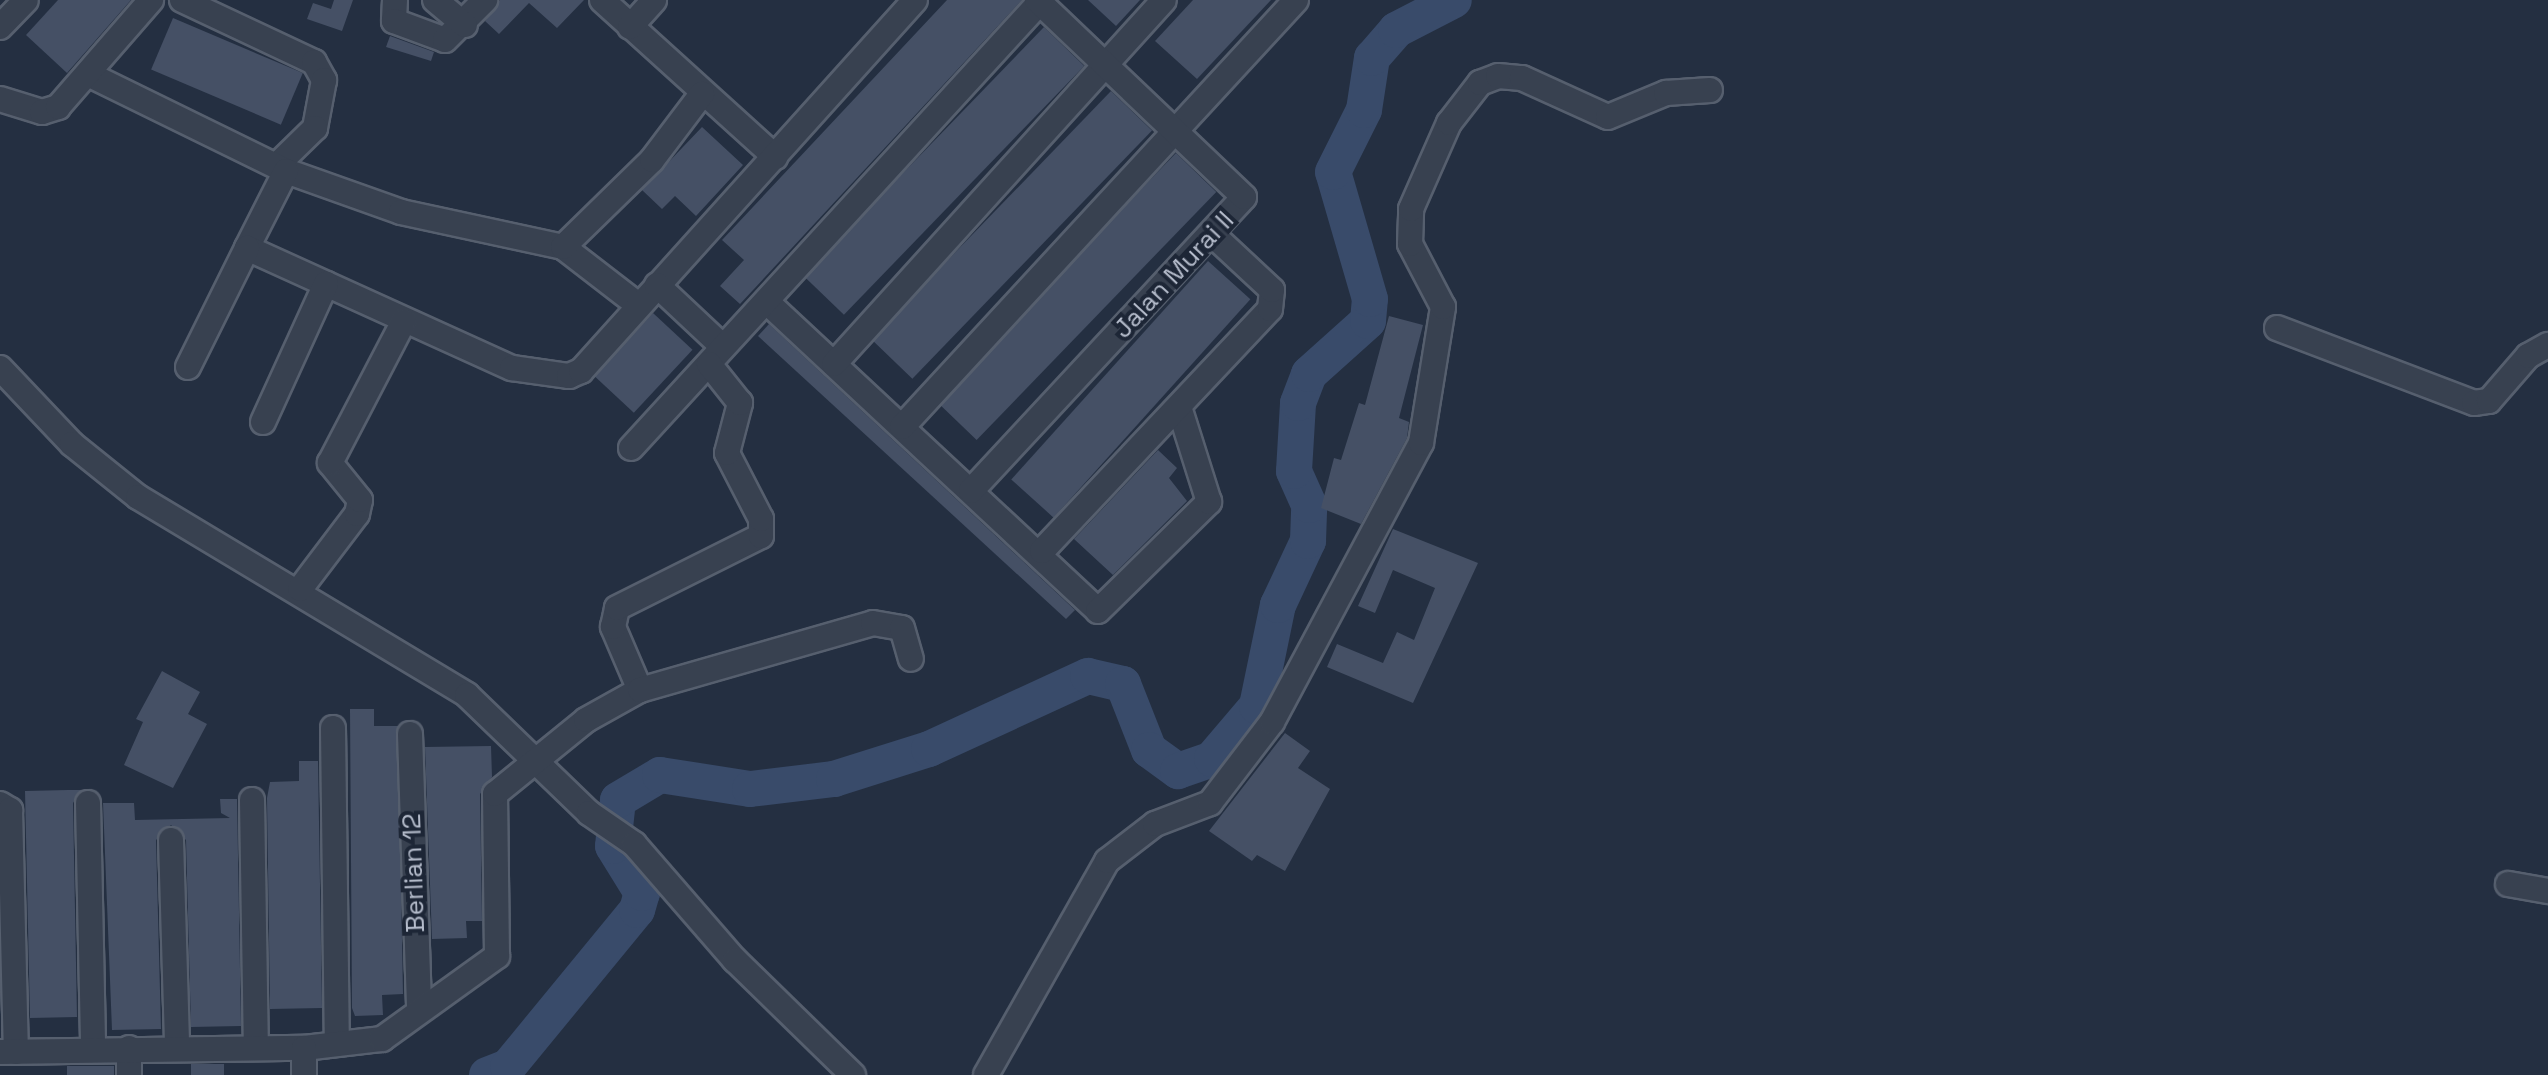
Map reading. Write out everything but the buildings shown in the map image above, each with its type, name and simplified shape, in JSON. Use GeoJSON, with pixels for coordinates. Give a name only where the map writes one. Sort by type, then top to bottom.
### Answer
{"type":"FeatureCollection","features":[{"type":"Feature","properties":{"kind":"street"},"geometry":{"type":"LineString","coordinates":[[0,27],[26,0]]}},
{"type":"Feature","properties":{"kind":"street"},"geometry":{"type":"LineString","coordinates":[[0,99],[42,112],[92,76],[151,0]]}},
{"type":"Feature","properties":{"kind":"street"},"geometry":{"type":"LineString","coordinates":[[182,0],[314,62],[324,80],[315,128],[281,168],[247,248],[188,367]]}},
{"type":"Feature","properties":{"kind":"street"},"geometry":{"type":"LineString","coordinates":[[395,0],[394,21],[450,39],[485,0]]}},
{"type":"Feature","properties":{"kind":"street"},"geometry":{"type":"LineString","coordinates":[[435,0],[465,25]]}},
{"type":"Feature","properties":{"kind":"street"},"geometry":{"type":"LineString","coordinates":[[602,0],[702,94],[775,157]]}},
{"type":"Feature","properties":{"kind":"street"},"geometry":{"type":"LineString","coordinates":[[630,27],[654,0]]}},
{"type":"Feature","properties":{"kind":"street"},"geometry":{"type":"LineString","coordinates":[[834,364],[1164,0]]}},
{"type":"Feature","properties":{"kind":"street"},"geometry":{"type":"LineString","coordinates":[[902,427],[1173,128],[1296,0]]}},
{"type":"Feature","properties":{"kind":"street"},"geometry":{"type":"LineString","coordinates":[[631,448],[715,354],[768,303],[1039,1]]}},
{"type":"Feature","properties":{"kind":"street","name":"Jalan Murai II"},"geometry":{"type":"LineString","coordinates":[[971,491],[1214,236],[1244,194],[1107,61],[1039,1]]}},
{"type":"Feature","properties":{"kind":"street"},"geometry":{"type":"LineString","coordinates":[[247,248],[404,321],[554,378],[581,371],[775,157],[907,3]]}},
{"type":"Feature","properties":{"kind":"street"},"geometry":{"type":"LineString","coordinates":[[92,76],[281,168],[401,212],[563,247],[638,305]]}},
{"type":"Feature","properties":{"kind":"street"},"geometry":{"type":"LineString","coordinates":[[986,1075],[1107,861],[1155,824],[1210,803],[1272,722],[1421,443],[1443,307],[1410,244],[1411,209],[1449,123],[1480,83],[1498,76],[1522,78],[1608,117],[1666,93],[1710,90]]}},
{"type":"Feature","properties":{"kind":"street"},"geometry":{"type":"LineString","coordinates":[[563,247],[652,160],[702,94]]}},
{"type":"Feature","properties":{"kind":"street"},"geometry":{"type":"LineString","coordinates":[[1042,551],[1179,407],[1274,300],[1272,290],[1214,236]]}},
{"type":"Feature","properties":{"kind":"street"},"geometry":{"type":"LineString","coordinates":[[263,422],[326,284]]}},
{"type":"Feature","properties":{"kind":"street"},"geometry":{"type":"LineString","coordinates":[[640,690],[613,627],[617,608],[761,536],[761,519],[727,453],[740,403],[715,354],[657,285]]}},
{"type":"Feature","properties":{"kind":"street"},"geometry":{"type":"LineString","coordinates":[[768,303],[971,491],[1042,551],[1101,611],[1209,502],[1179,407]]}},
{"type":"Feature","properties":{"kind":"street"},"geometry":{"type":"LineString","coordinates":[[300,589],[357,514],[360,500],[330,463],[404,321]]}},
{"type":"Feature","properties":{"kind":"street"},"geometry":{"type":"LineString","coordinates":[[2277,328],[2474,403],[2489,401],[2528,356],[2548,345]]}},
{"type":"Feature","properties":{"kind":"street"},"geometry":{"type":"LineString","coordinates":[[0,368],[72,444],[138,497],[300,589],[467,695],[589,813],[634,844],[735,960],[853,1075]]}},
{"type":"Feature","properties":{"kind":"street"},"geometry":{"type":"LineString","coordinates":[[0,804],[10,810],[8,1052],[48,1063],[93,1050],[256,1046],[304,1048],[382,1039],[497,956],[495,794],[535,762],[640,690],[873,623],[902,628],[911,659]]}},
{"type":"Feature","properties":{"kind":"street"},"geometry":{"type":"LineString","coordinates":[[333,728],[337,1044]]}},
{"type":"Feature","properties":{"kind":"street","name":"Berlian 12"},"geometry":{"type":"LineString","coordinates":[[410,734],[419,1011]]}},
{"type":"Feature","properties":{"kind":"street"},"geometry":{"type":"LineString","coordinates":[[252,800],[256,1046]]}},
{"type":"Feature","properties":{"kind":"street"},"geometry":{"type":"LineString","coordinates":[[88,803],[93,1050]]}},
{"type":"Feature","properties":{"kind":"street"},"geometry":{"type":"LineString","coordinates":[[171,840],[177,1048]]}},
{"type":"Feature","properties":{"kind":"street"},"geometry":{"type":"LineString","coordinates":[[2508,884],[2548,891]]}},
{"type":"Feature","properties":{"kind":"street"},"geometry":{"type":"LineString","coordinates":[[129,1048],[129,1075]]}},
{"type":"Feature","properties":{"kind":"street"},"geometry":{"type":"LineString","coordinates":[[304,1048],[304,1075]]}},
{"type":"Feature","properties":{"kind":"waterway"},"geometry":{"type":"LineString","coordinates":[[487,1075],[508,1067],[637,910],[642,893],[613,846],[618,800],[660,775],[750,789],[834,779],[929,749],[1088,676],[1123,684],[1149,750],[1178,771],[1212,759],[1257,706],[1278,605],[1308,541],[1309,505],[1294,471],[1298,403],[1309,374],[1368,321],[1370,299],[1333,172],[1364,110],[1372,58],[1396,30],[1454,0]]}}]}
